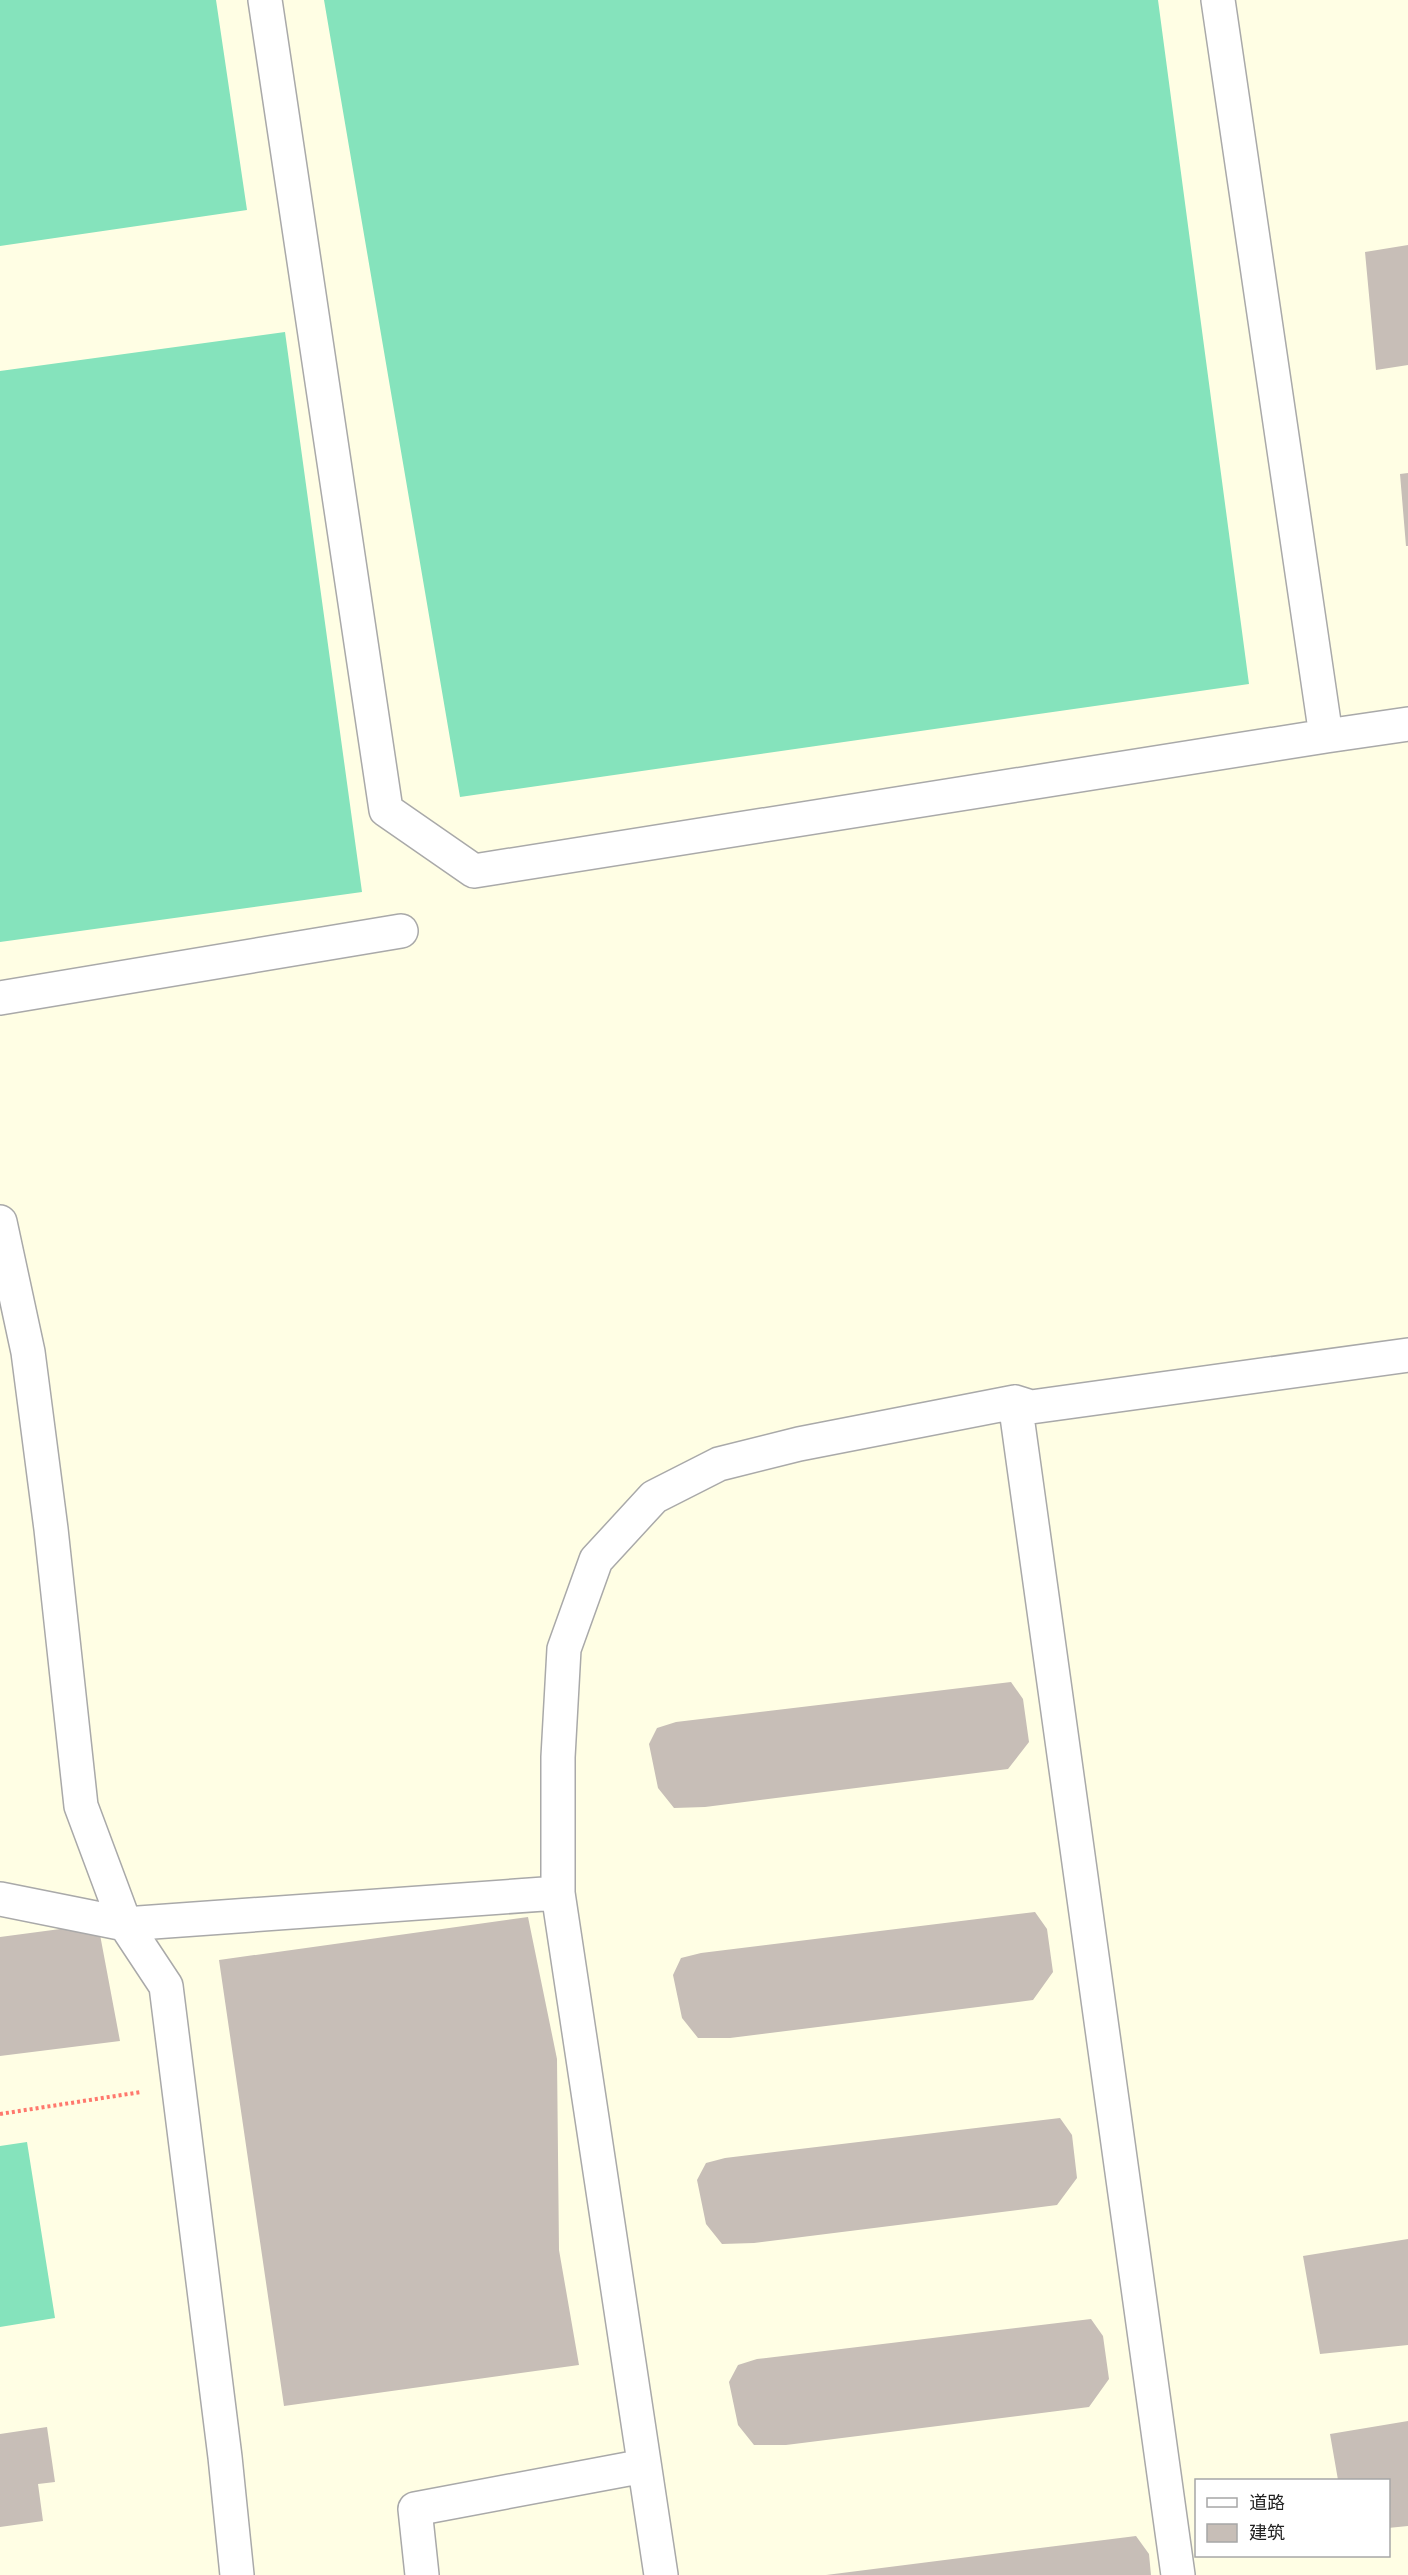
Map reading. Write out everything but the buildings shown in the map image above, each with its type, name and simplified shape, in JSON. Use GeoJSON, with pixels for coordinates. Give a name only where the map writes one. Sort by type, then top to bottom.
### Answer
{"type":"FeatureCollection","features":[{"type":"Feature","properties":{"kind":"street"},"geometry":{"type":"LineString","coordinates":[[265,0],[386,810],[474,871],[1408,724]]}},
{"type":"Feature","properties":{"kind":"street"},"geometry":{"type":"LineString","coordinates":[[1218,0],[1326,736]]}},
{"type":"Feature","properties":{"kind":"street"},"geometry":{"type":"LineString","coordinates":[[0,998],[401,931]]}},
{"type":"Feature","properties":{"kind":"street"},"geometry":{"type":"LineString","coordinates":[[0,1222],[28,1352],[51,1529],[81,1806],[125,1924],[166,1986],[225,2457],[237,2575]]}},
{"type":"Feature","properties":{"kind":"street"},"geometry":{"type":"LineString","coordinates":[[661,2575],[558,1893],[558,1757],[564,1649],[596,1560],[654,1497],[719,1464],[799,1444],[1015,1402],[1031,1407],[1408,1355]]}},
{"type":"Feature","properties":{"kind":"street"},"geometry":{"type":"LineString","coordinates":[[1015,1402],[1178,2575]]}},
{"type":"Feature","properties":{"kind":"street"},"geometry":{"type":"LineString","coordinates":[[0,1899],[125,1924],[558,1893]]}},
{"type":"Feature","properties":{"kind":"street"},"geometry":{"type":"LineString","coordinates":[[422,2575],[415,2509],[644,2466]]}},
{"type":"Feature","properties":{"kind":"path"},"geometry":{"type":"LineString","coordinates":[[0,2114],[179,2086]]}},
{"type":"Feature","properties":{"kind":"shaded area"},"geometry":{"type":"Polygon","coordinates":[[[0,0],[1408,0],[1408,2575],[0,2575],[0,0]]]}},
{"type":"Feature","properties":{"kind":"green space"},"geometry":{"type":"Polygon","coordinates":[[[0,0],[216,0],[247,210],[0,246],[0,0]]]}},
{"type":"Feature","properties":{"kind":"green space"},"geometry":{"type":"Polygon","coordinates":[[[324,0],[1158,0],[1249,684],[460,797],[324,0]]]}},
{"type":"Feature","properties":{"kind":"green space"},"geometry":{"type":"Polygon","coordinates":[[[285,332],[362,892],[0,942],[0,371],[285,332]]]}},
{"type":"Feature","properties":{"kind":"green space"},"geometry":{"type":"Polygon","coordinates":[[[27,2142],[55,2318],[0,2327],[0,2146],[27,2142]]]}}]}
